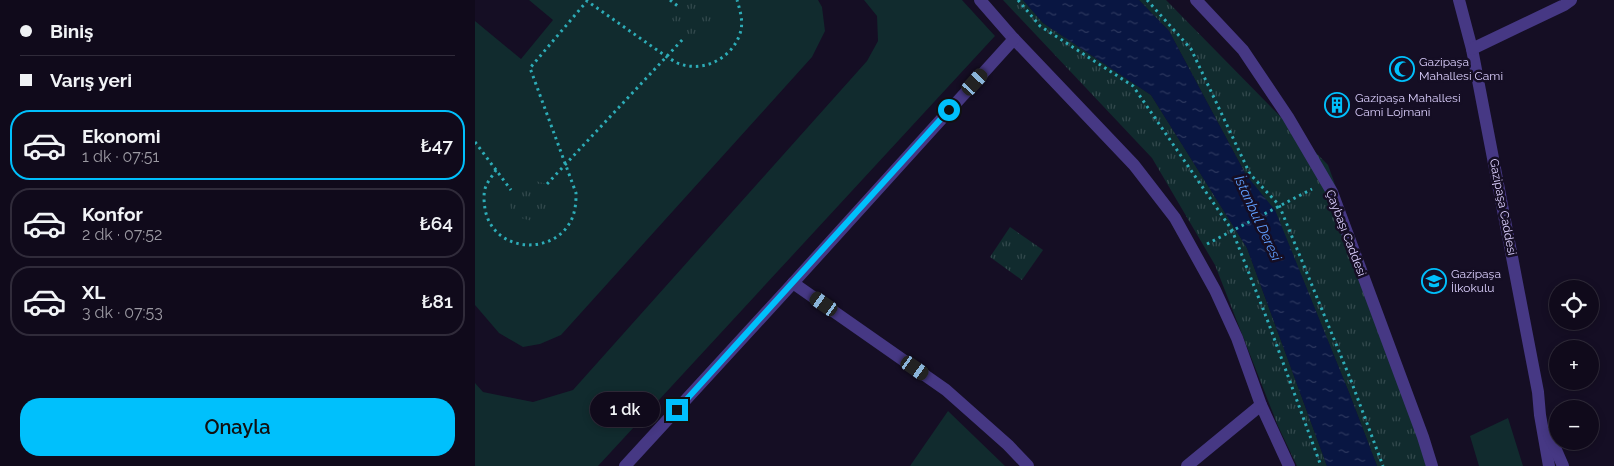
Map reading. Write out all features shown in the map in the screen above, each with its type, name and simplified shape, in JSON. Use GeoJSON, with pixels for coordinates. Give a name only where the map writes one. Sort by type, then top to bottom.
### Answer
{"type":"FeatureCollection","features":[{"type":"Feature","properties":{"kind":"street"},"geometry":{"type":"LineString","coordinates":[[981,0],[1014,38],[1134,165],[1175,218],[1215,290],[1237,338],[1261,405],[1289,466]]}},
{"type":"Feature","properties":{"kind":"street","name":"Çaybaşı Caddesi"},"geometry":{"type":"LineString","coordinates":[[1196,0],[1243,50],[1288,117],[1332,192],[1432,466]]}},
{"type":"Feature","properties":{"kind":"street","name":"Gazipaşa Caddesi"},"geometry":{"type":"LineString","coordinates":[[1459,0],[1473,49],[1538,392],[1549,466]]}},
{"type":"Feature","properties":{"kind":"street"},"geometry":{"type":"LineString","coordinates":[[1473,49],[1571,0]]}},
{"type":"Feature","properties":{"kind":"street"},"geometry":{"type":"LineString","coordinates":[[625,466],[1014,38]]}},
{"type":"Feature","properties":{"kind":"street"},"geometry":{"type":"LineString","coordinates":[[793,283],[946,390],[1008,445],[1028,466]]}},
{"type":"Feature","properties":{"kind":"street"},"geometry":{"type":"LineString","coordinates":[[1187,466],[1261,405]]}},
{"type":"Feature","properties":{"kind":"street","name":"Gazipaşa Caddesi"},"geometry":{"type":"LineString","coordinates":[[1540,415],[1563,466]]}},
{"type":"Feature","properties":{"kind":"path"},"geometry":{"type":"LineString","coordinates":[[670,0],[679,7]]}},
{"type":"Feature","properties":{"kind":"path"},"geometry":{"type":"LineString","coordinates":[[496,170],[486,187],[484,202],[487,216],[493,228],[504,238],[517,244],[531,246],[545,243],[559,236],[569,224],[575,209],[576,193],[530,68],[587,1],[680,64],[696,67],[711,64],[725,56],[735,45],[741,30],[742,14],[737,0]]}},
{"type":"Feature","properties":{"kind":"path"},"geometry":{"type":"LineString","coordinates":[[1018,0],[1040,26],[1133,86],[1232,230],[1321,466]]}},
{"type":"Feature","properties":{"kind":"path"},"geometry":{"type":"LineString","coordinates":[[1147,0],[1191,49],[1250,174],[1279,205],[1350,378],[1383,466]]}},
{"type":"Feature","properties":{"kind":"path"},"geometry":{"type":"LineString","coordinates":[[547,184],[683,39]]}},
{"type":"Feature","properties":{"kind":"path"},"geometry":{"type":"LineString","coordinates":[[475,142],[511,190]]}},
{"type":"Feature","properties":{"kind":"path"},"geometry":{"type":"LineString","coordinates":[[1194,252],[1279,205],[1326,182]]}},
{"type":"Feature","properties":{"kind":"green space"},"geometry":{"type":"Polygon","coordinates":[[[529,0],[818,0],[822,7],[825,31],[812,57],[561,335],[540,344],[523,347],[499,333],[475,305],[475,21],[521,59],[553,20],[529,0]]]}},
{"type":"Feature","properties":{"kind":"green space"},"geometry":{"type":"Polygon","coordinates":[[[683,0],[708,0],[717,19],[707,38],[683,39],[672,19],[683,0]]]}},
{"type":"Feature","properties":{"kind":"green space"},"geometry":{"type":"Polygon","coordinates":[[[864,0],[962,0],[995,36],[598,466],[475,466],[475,383],[483,392],[533,402],[573,390],[867,61],[878,41],[877,16],[864,0]]]}},
{"type":"Feature","properties":{"kind":"green space"},"geometry":{"type":"Polygon","coordinates":[[[1003,0],[1023,0],[1043,23],[1151,95],[1247,248],[1327,466],[1297,466],[1278,426],[1215,265],[1152,158],[1003,0]]]}},
{"type":"Feature","properties":{"kind":"green space"},"geometry":{"type":"Polygon","coordinates":[[[1139,0],[1166,0],[1328,165],[1436,466],[1377,466],[1275,211],[1246,175],[1169,31],[1139,0]]]}},
{"type":"Feature","properties":{"kind":"green space"},"geometry":{"type":"Polygon","coordinates":[[[524,178],[547,184],[551,206],[536,222],[513,216],[507,194],[524,178]]]}},
{"type":"Feature","properties":{"kind":"green space"},"geometry":{"type":"Polygon","coordinates":[[[1010,227],[1043,250],[1022,280],[990,257],[1010,227]]]}},
{"type":"Feature","properties":{"kind":"green space"},"geometry":{"type":"Polygon","coordinates":[[[948,411],[1005,466],[910,466],[948,411]]]}},
{"type":"Feature","properties":{"kind":"green space"},"geometry":{"type":"Polygon","coordinates":[[[1508,418],[1523,466],[1479,466],[1470,436],[1508,418]]]}},
{"type":"Feature","properties":{"kind":"water","name":"İstanbul Deresi"},"geometry":{"type":"Polygon","coordinates":[[[1023,0],[1139,0],[1169,31],[1246,175],[1275,210],[1377,466],[1327,466],[1247,248],[1151,95],[1043,23],[1023,0]]]}},
{"type":"Feature","properties":{"kind":"place","name":"Gazipaşa Mahallesi Cami"},"geometry":{"type":"Point","coordinates":[1402,69]}},
{"type":"Feature","properties":{"kind":"place","name":"Gazipaşa Mahallesi Cami Lojmani"},"geometry":{"type":"Point","coordinates":[1337,105]}},
{"type":"Feature","properties":{"kind":"place","name":"Gazipaşa İlkokulu"},"geometry":{"type":"Point","coordinates":[1434,281]}},
{"type":"Feature","properties":{"kind":"route"},"geometry":{"type":"LineString","coordinates":[[677,410],[949,110]]}}]}
